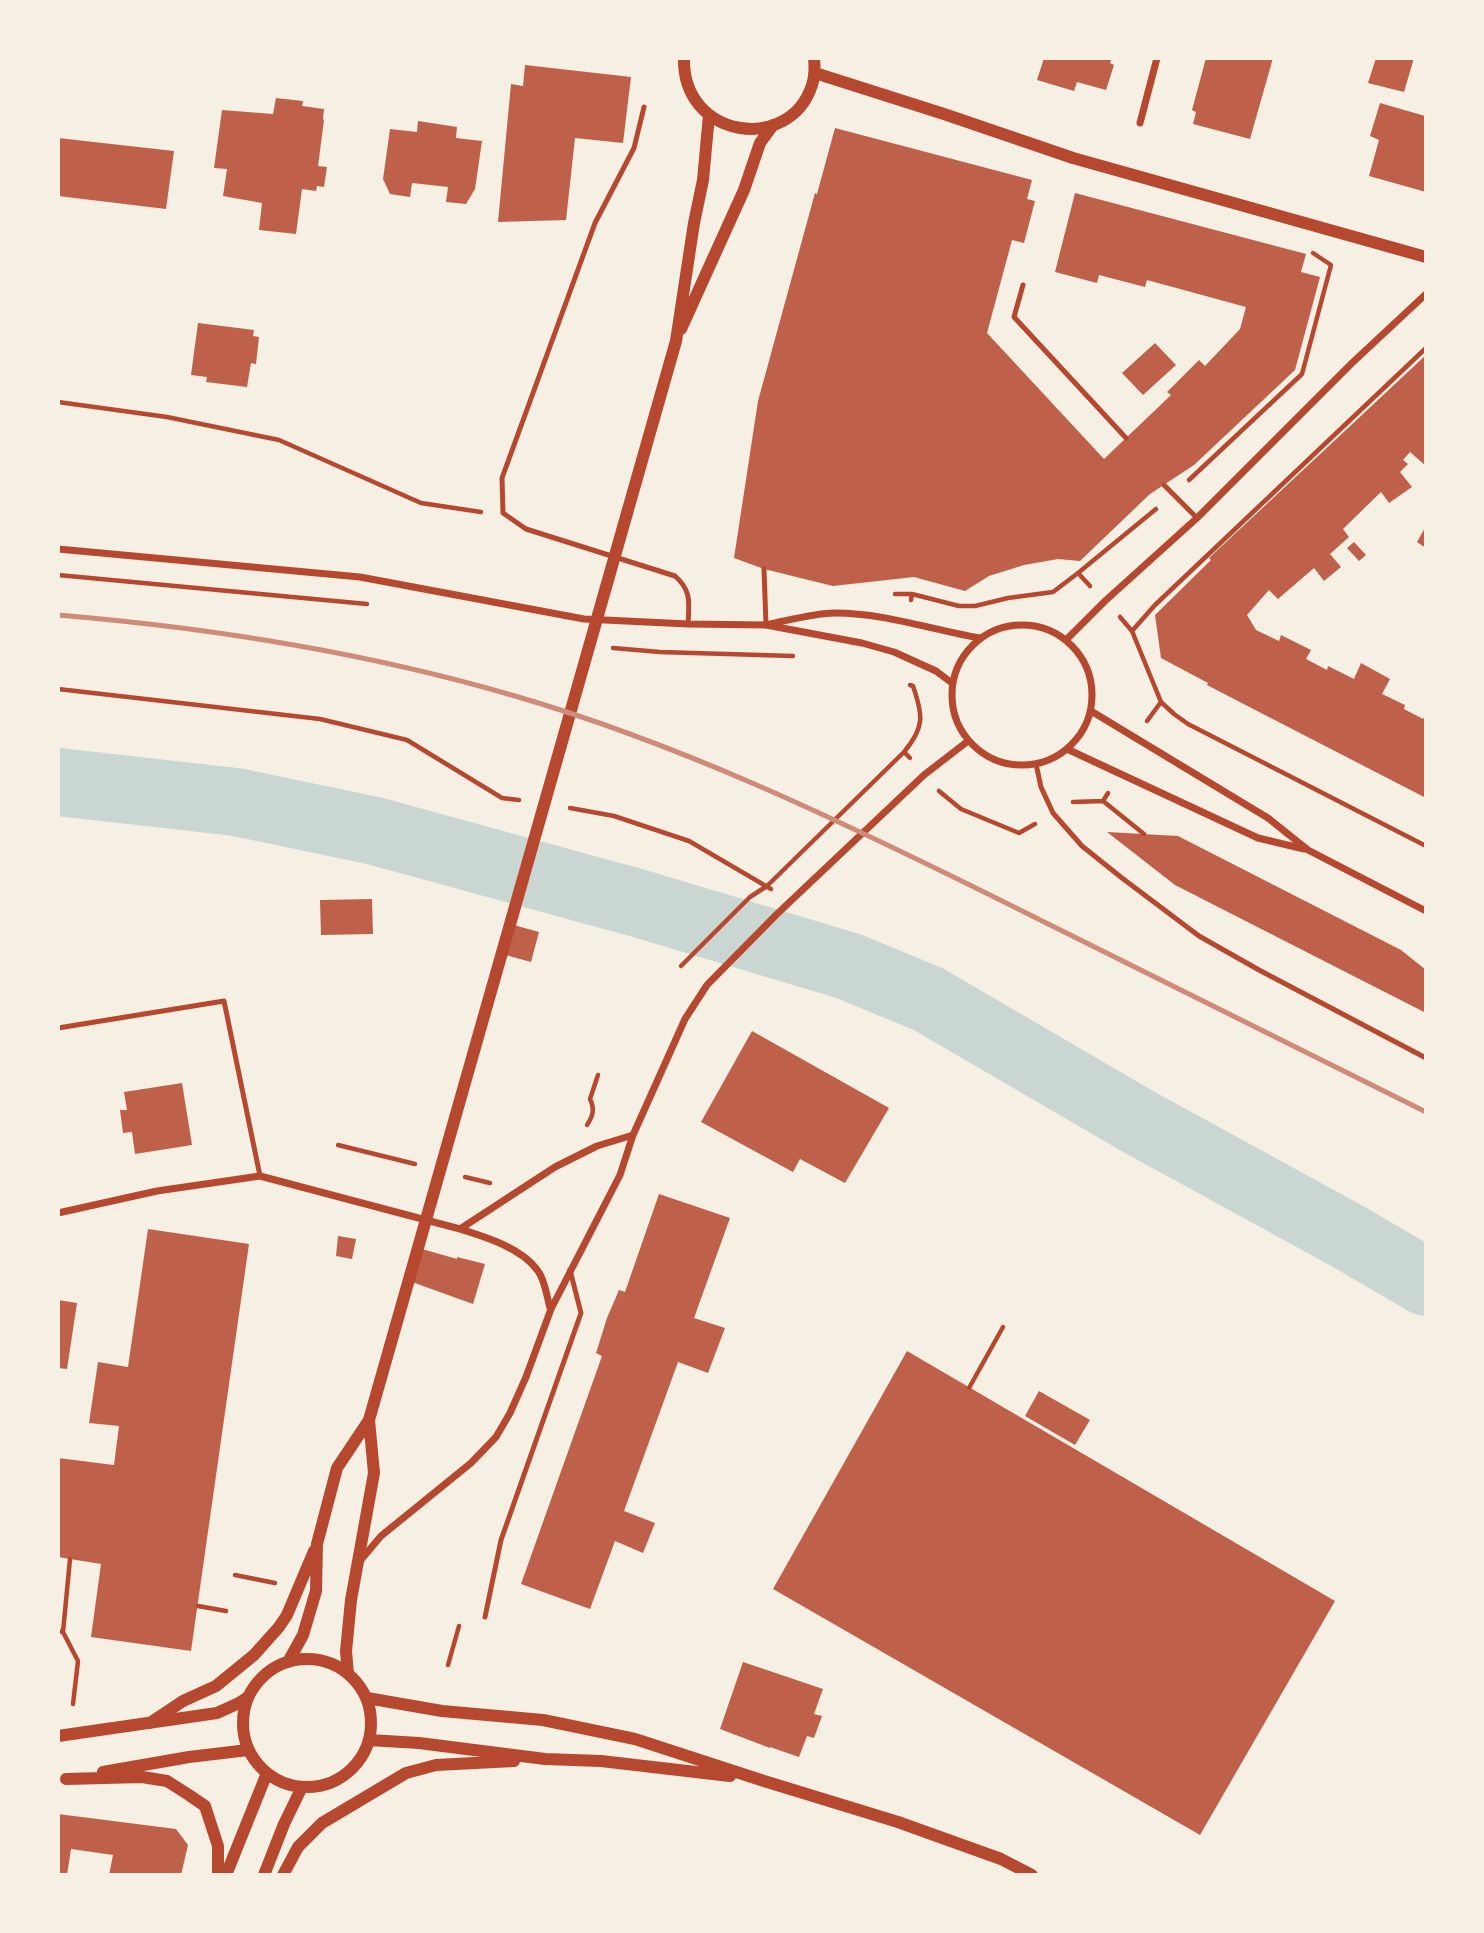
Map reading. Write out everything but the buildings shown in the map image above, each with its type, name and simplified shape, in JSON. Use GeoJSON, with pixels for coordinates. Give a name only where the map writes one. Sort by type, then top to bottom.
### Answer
{"type":"FeatureCollection","features":[{"type":"Feature","properties":{"kind":"street"},"geometry":{"type":"LineString","coordinates":[[684,58],[688,86],[696,103],[709,115],[728,126],[750,129],[772,125],[790,117],[803,103],[812,86],[814,58]]}},
{"type":"Feature","properties":{"kind":"street"},"geometry":{"type":"LineString","coordinates":[[1140,123],[1157,58]]}},
{"type":"Feature","properties":{"kind":"street"},"geometry":{"type":"LineString","coordinates":[[815,73],[1073,158],[1426,257]]}},
{"type":"Feature","properties":{"kind":"street"},"geometry":{"type":"LineString","coordinates":[[150,1723],[183,1701],[216,1686],[254,1655],[279,1627],[287,1615],[317,1544],[337,1468],[369,1420],[676,341],[703,180],[709,115]]}},
{"type":"Feature","properties":{"kind":"street"},"geometry":{"type":"LineString","coordinates":[[676,341],[744,190],[760,143],[772,125]]}},
{"type":"Feature","properties":{"kind":"street"},"geometry":{"type":"LineString","coordinates":[[1066,640],[1197,518],[1352,363],[1426,294]]}},
{"type":"Feature","properties":{"kind":"street"},"geometry":{"type":"LineString","coordinates":[[58,549],[360,577],[584,619],[766,625],[862,643],[894,652],[936,671],[952,683]]}},
{"type":"Feature","properties":{"kind":"street"},"geometry":{"type":"LineString","coordinates":[[766,625],[834,613],[905,620],[981,638]]}},
{"type":"Feature","properties":{"kind":"street"},"geometry":{"type":"LineString","coordinates":[[1016,625],[1036,626],[1054,632],[1066,640],[1082,658],[1090,674],[1091,711],[1082,732],[1067,749],[1053,759],[1035,764],[999,762],[982,753],[968,741],[957,724],[951,704],[952,683],[957,666],[967,650],[998,629],[1016,625]]}},
{"type":"Feature","properties":{"kind":"street"},"geometry":{"type":"LineString","coordinates":[[1091,711],[1268,818],[1308,850],[1426,911]]}},
{"type":"Feature","properties":{"kind":"street"},"geometry":{"type":"LineString","coordinates":[[357,1564],[381,1536],[471,1463],[496,1437],[519,1396],[551,1309],[620,1175],[632,1135],[685,1019],[718,973],[924,775],[968,741]]}},
{"type":"Feature","properties":{"kind":"street"},"geometry":{"type":"LineString","coordinates":[[1067,749],[1258,838],[1308,850]]}},
{"type":"Feature","properties":{"kind":"street"},"geometry":{"type":"LineString","coordinates":[[460,1229],[555,1167],[597,1146],[632,1135]]}},
{"type":"Feature","properties":{"kind":"street"},"geometry":{"type":"LineString","coordinates":[[58,1213],[156,1191],[260,1176],[495,1240],[520,1254],[539,1272],[551,1309]]}},
{"type":"Feature","properties":{"kind":"street"},"geometry":{"type":"LineString","coordinates":[[348,1674],[346,1651],[357,1564],[374,1473],[369,1420]]}},
{"type":"Feature","properties":{"kind":"street"},"geometry":{"type":"LineString","coordinates":[[289,1662],[303,1635],[316,1591],[317,1544]]}},
{"type":"Feature","properties":{"kind":"street"},"geometry":{"type":"LineString","coordinates":[[304,1659],[335,1665],[348,1674],[359,1685],[366,1698],[371,1719],[369,1740],[360,1761],[344,1776],[324,1785],[302,1787],[284,1783],[267,1773],[248,1750],[243,1732],[243,1714],[248,1697],[258,1681],[272,1670],[304,1659]]}},
{"type":"Feature","properties":{"kind":"street"},"geometry":{"type":"LineString","coordinates":[[58,1736],[217,1713],[248,1697]]}},
{"type":"Feature","properties":{"kind":"street"},"geometry":{"type":"LineString","coordinates":[[366,1698],[442,1712],[543,1720],[635,1739],[898,1822],[1001,1859],[1032,1875]]}},
{"type":"Feature","properties":{"kind":"street"},"geometry":{"type":"LineString","coordinates":[[369,1740],[419,1743],[545,1759],[601,1761],[759,1779]]}},
{"type":"Feature","properties":{"kind":"street"},"geometry":{"type":"LineString","coordinates":[[62,1779],[189,1757],[248,1750]]}},
{"type":"Feature","properties":{"kind":"street"},"geometry":{"type":"LineString","coordinates":[[283,1875],[298,1847],[322,1823],[406,1773],[436,1765],[545,1759]]}},
{"type":"Feature","properties":{"kind":"street"},"geometry":{"type":"LineString","coordinates":[[226,1875],[267,1773]]}},
{"type":"Feature","properties":{"kind":"street"},"geometry":{"type":"LineString","coordinates":[[62,1779],[142,1777],[167,1781],[205,1806],[218,1846],[218,1875]]}},
{"type":"Feature","properties":{"kind":"street"},"geometry":{"type":"LineString","coordinates":[[264,1875],[302,1787]]}},
{"type":"Feature","properties":{"kind":"lane"},"geometry":{"type":"LineString","coordinates":[[644,107],[634,148],[595,223],[502,478],[503,513],[526,529],[675,576],[685,584],[689,601],[688,624]]}},
{"type":"Feature","properties":{"kind":"lane"},"geometry":{"type":"LineString","coordinates":[[1023,285],[1014,317],[1126,438]]}},
{"type":"Feature","properties":{"kind":"lane"},"geometry":{"type":"LineString","coordinates":[[1164,485],[1197,518]]}},
{"type":"Feature","properties":{"kind":"lane"},"geometry":{"type":"LineString","coordinates":[[764,569],[766,625]]}},
{"type":"Feature","properties":{"kind":"lane"},"geometry":{"type":"LineString","coordinates":[[1035,764],[1041,787],[1054,813],[1082,846],[1127,882],[1199,936],[1426,1058]]}},
{"type":"Feature","properties":{"kind":"lane"},"geometry":{"type":"LineString","coordinates":[[58,1028],[224,1000],[260,1176]]}},
{"type":"Feature","properties":{"kind":"lane"},"geometry":{"type":"LineString","coordinates":[[485,1617],[501,1540],[581,1313],[570,1270]]}},
{"type":"Feature","properties":{"kind":"path"},"geometry":{"type":"LineString","coordinates":[[905,620],[912,594],[959,606],[975,606],[1053,592],[1173,495],[1302,374],[1331,265],[1311,252]]}},
{"type":"Feature","properties":{"kind":"path"},"geometry":{"type":"LineString","coordinates":[[1132,631],[1155,605],[1426,348]]}},
{"type":"Feature","properties":{"kind":"path"},"geometry":{"type":"LineString","coordinates":[[58,402],[167,417],[279,440],[421,503],[503,513]]}},
{"type":"Feature","properties":{"kind":"path"},"geometry":{"type":"LineString","coordinates":[[1077,573],[1132,631],[1161,702],[1174,714],[1188,724],[1426,846]]}},
{"type":"Feature","properties":{"kind":"path"},"geometry":{"type":"LineString","coordinates":[[58,689],[320,719],[407,740],[502,797],[527,802]]}},
{"type":"Feature","properties":{"kind":"path"},"geometry":{"type":"LineString","coordinates":[[681,967],[750,897],[767,886],[904,752]]}},
{"type":"Feature","properties":{"kind":"path"},"geometry":{"type":"LineString","coordinates":[[1103,801],[1144,834]]}},
{"type":"Feature","properties":{"kind":"path"},"geometry":{"type":"LineString","coordinates":[[564,808],[614,816],[689,841],[792,900]]}},
{"type":"Feature","properties":{"kind":"path"},"geometry":{"type":"LineString","coordinates":[[585,1128],[594,1107],[590,1099],[598,1075]]}},
{"type":"Feature","properties":{"kind":"path"},"geometry":{"type":"LineString","coordinates":[[338,1145],[427,1167]]}},
{"type":"Feature","properties":{"kind":"path"},"geometry":{"type":"LineString","coordinates":[[452,1174],[490,1183],[501,1177]]}},
{"type":"Feature","properties":{"kind":"path"},"geometry":{"type":"LineString","coordinates":[[969,1388],[1003,1327]]}},
{"type":"Feature","properties":{"kind":"path"},"geometry":{"type":"LineString","coordinates":[[70,1559],[60,1631],[78,1661],[73,1704]]}},
{"type":"Feature","properties":{"kind":"path"},"geometry":{"type":"LineString","coordinates":[[235,1575],[281,1584]]}},
{"type":"Feature","properties":{"kind":"path"},"geometry":{"type":"LineString","coordinates":[[198,1606],[226,1611]]}},
{"type":"Feature","properties":{"kind":"path"},"geometry":{"type":"LineString","coordinates":[[448,1665],[458,1626]]}},
{"type":"Feature","properties":{"kind":"waterway"},"geometry":{"type":"LineString","coordinates":[[58,782],[236,802],[375,831],[641,904],[848,966],[928,999],[1139,1122],[1426,1282]]}},
{"type":"Feature","properties":{"kind":"railway"},"geometry":{"type":"LineString","coordinates":[[58,615],[174,627],[345,654],[459,680],[635,736],[695,759],[869,836],[1426,1112]]}}]}
